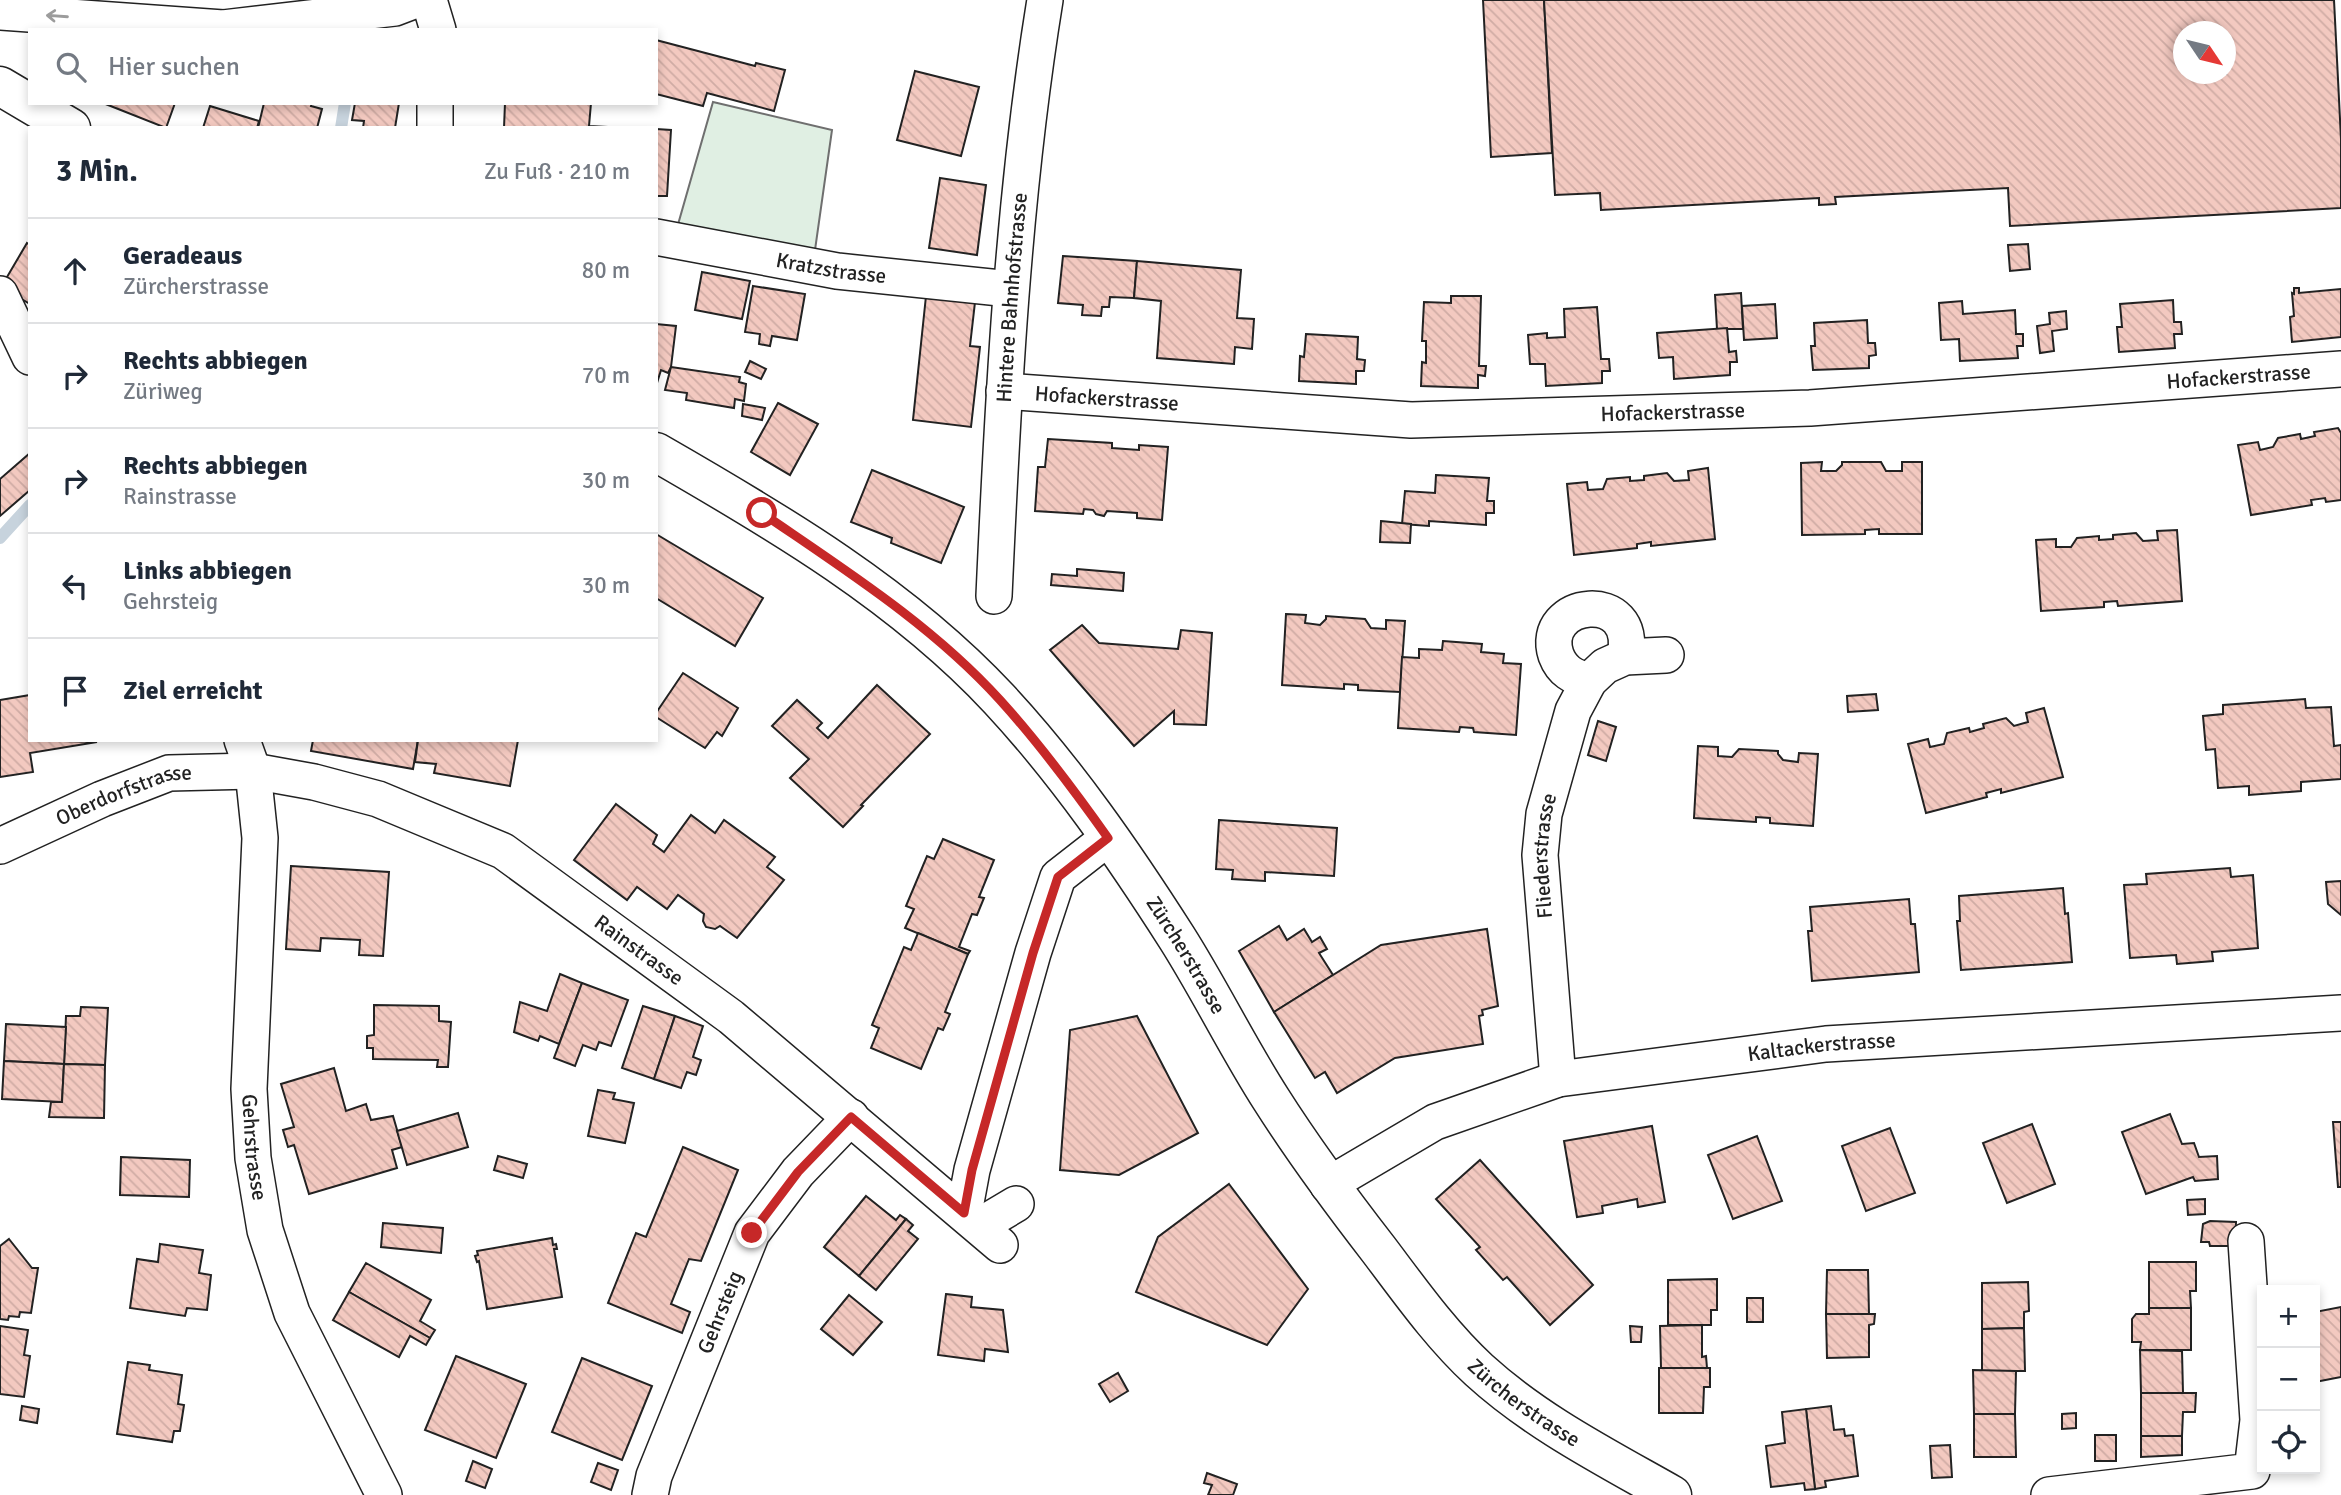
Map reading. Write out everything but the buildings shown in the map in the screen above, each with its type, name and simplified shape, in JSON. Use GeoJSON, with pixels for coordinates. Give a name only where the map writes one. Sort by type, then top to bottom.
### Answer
{"type":"FeatureCollection","features":[{"type":"Feature","properties":{"kind":"main road"},"geometry":{"type":"LineString","coordinates":[[0,86],[28,103]]}},
{"type":"Feature","properties":{"kind":"main road"},"geometry":{"type":"LineString","coordinates":[[32,105],[68,126]]}},
{"type":"Feature","properties":{"kind":"main road","name":"Zürcherstrasse"},"geometry":{"type":"LineString","coordinates":[[658,453],[762,513],[864,582],[938,641],[1007,708],[1055,764],[1177,939],[1269,1097],[1328,1185],[1454,1345],[1506,1394],[1581,1444],[1672,1495]]}},
{"type":"Feature","properties":{"kind":"street"},"geometry":{"type":"LineString","coordinates":[[0,12],[223,28],[395,8],[416,0]]}},
{"type":"Feature","properties":{"kind":"street"},"geometry":{"type":"LineString","coordinates":[[429,0],[437,28]]}},
{"type":"Feature","properties":{"kind":"street","name":"Hintere Bahnhofstrasse"},"geometry":{"type":"LineString","coordinates":[[994,596],[1010,289],[1034,67],[1045,0]]}},
{"type":"Feature","properties":{"kind":"street"},"geometry":{"type":"LineString","coordinates":[[435,126],[436,105]]}},
{"type":"Feature","properties":{"kind":"street","name":"Kratzstrasse"},"geometry":{"type":"LineString","coordinates":[[658,237],[837,271],[1010,289]]}},
{"type":"Feature","properties":{"kind":"street"},"geometry":{"type":"LineString","coordinates":[[0,294],[28,353]]}},
{"type":"Feature","properties":{"kind":"street","name":"Hofackerstrasse"},"geometry":{"type":"LineString","coordinates":[[1004,391],[1411,420],[1810,408],[2341,369]]}},
{"type":"Feature","properties":{"kind":"street"},"geometry":{"type":"LineString","coordinates":[[1589,681],[1566,672],[1555,651],[1559,627],[1574,612],[1592,608],[1613,615],[1626,634],[1625,657]]}},
{"type":"Feature","properties":{"kind":"street","name":"Fliederstrasse"},"geometry":{"type":"LineString","coordinates":[[1559,1079],[1554,1049],[1540,855],[1544,814],[1573,712],[1589,681],[1605,666],[1625,657],[1666,655]]}},
{"type":"Feature","properties":{"kind":"street","name":"Oberdorfstrasse"},"geometry":{"type":"LineString","coordinates":[[0,846],[102,799],[169,773],[248,756]]}},
{"type":"Feature","properties":{"kind":"street","name":"Rainstrasse"},"geometry":{"type":"LineString","coordinates":[[248,756],[313,782],[378,799],[503,850],[732,1017],[981,1228]]}},
{"type":"Feature","properties":{"kind":"street","name":"Gehrstrasse"},"geometry":{"type":"LineString","coordinates":[[248,756],[260,838],[249,1089],[253,1158],[265,1230],[292,1313],[384,1495]]}},
{"type":"Feature","properties":{"kind":"street"},"geometry":{"type":"LineString","coordinates":[[1016,1204],[981,1228],[972,1170],[1033,953],[1058,877],[1108,838]]}},
{"type":"Feature","properties":{"kind":"street","name":"Kaltackerstrasse"},"geometry":{"type":"LineString","coordinates":[[1328,1185],[1435,1122],[1559,1079],[1826,1044],[2341,1013]]}},
{"type":"Feature","properties":{"kind":"street","name":"Gehrsteig"},"geometry":{"type":"LineString","coordinates":[[650,1495],[654,1476],[752,1233],[798,1172],[851,1117]]}},
{"type":"Feature","properties":{"kind":"street"},"geometry":{"type":"LineString","coordinates":[[2049,1495],[2252,1471],[2258,1420],[2246,1241]]}},
{"type":"Feature","properties":{"kind":"green space"},"geometry":{"type":"Polygon","coordinates":[[[713,102],[832,130],[815,250],[677,228],[713,102]]]}},
{"type":"Feature","properties":{"kind":"waterway"},"geometry":{"type":"LineString","coordinates":[[341,126],[345,105]]}},
{"type":"Feature","properties":{"kind":"waterway"},"geometry":{"type":"LineString","coordinates":[[0,538],[28,507]]}},
{"type":"Feature","properties":{"kind":"route"},"geometry":{"type":"LineString","coordinates":[[752,1233],[798,1172],[851,1117],[964,1213],[972,1170],[1033,953],[1058,877],[1108,838],[1055,764],[999,699],[938,641],[864,582],[762,513]]}}]}
